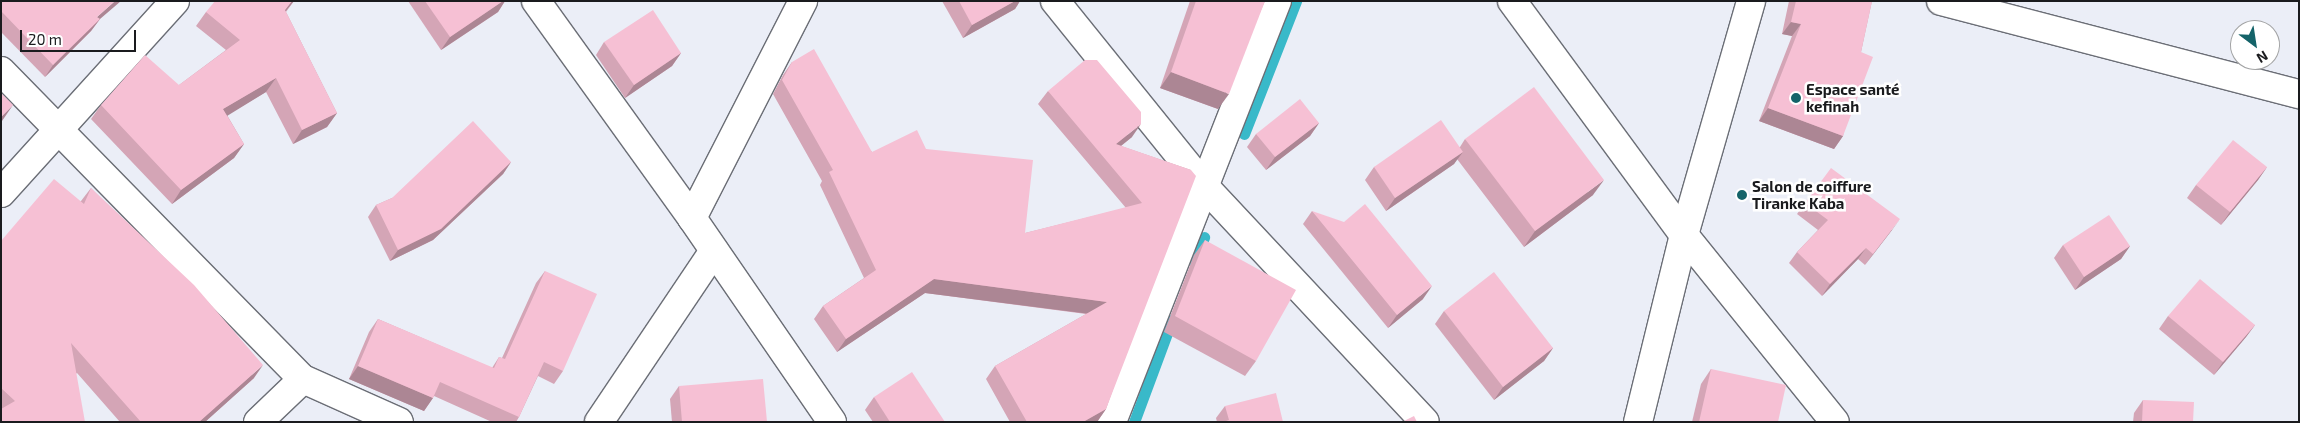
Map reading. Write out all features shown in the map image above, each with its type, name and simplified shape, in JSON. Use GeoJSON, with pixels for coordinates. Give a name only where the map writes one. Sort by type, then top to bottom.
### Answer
{"type":"FeatureCollection","features":[{"type":"Feature","properties":{"kind":"street"},"geometry":{"type":"LineString","coordinates":[[1,193],[175,1]]}},
{"type":"Feature","properties":{"kind":"street"},"geometry":{"type":"LineString","coordinates":[[536,1],[692,218],[832,422]]}},
{"type":"Feature","properties":{"kind":"street"},"geometry":{"type":"LineString","coordinates":[[692,218],[803,1]]}},
{"type":"Feature","properties":{"kind":"street"},"geometry":{"type":"LineString","coordinates":[[1055,1],[1206,188],[1425,422]]}},
{"type":"Feature","properties":{"kind":"street"},"geometry":{"type":"LineString","coordinates":[[1112,422],[1206,188],[1278,1]]}},
{"type":"Feature","properties":{"kind":"street"},"geometry":{"type":"LineString","coordinates":[[1512,1],[1684,235],[1835,422]]}},
{"type":"Feature","properties":{"kind":"street"},"geometry":{"type":"LineString","coordinates":[[1638,422],[1684,235],[1751,1]]}},
{"type":"Feature","properties":{"kind":"street"},"geometry":{"type":"LineString","coordinates":[[1941,1],[2299,94]]}},
{"type":"Feature","properties":{"kind":"street"},"geometry":{"type":"LineString","coordinates":[[1,71],[59,128],[303,379],[399,422]]}},
{"type":"Feature","properties":{"kind":"street"},"geometry":{"type":"LineString","coordinates":[[599,422],[714,251]]}},
{"type":"Feature","properties":{"kind":"street"},"geometry":{"type":"LineString","coordinates":[[258,422],[303,379]]}},
{"type":"Feature","properties":{"kind":"building"},"geometry":{"type":"Polygon","coordinates":[[[1,1],[115,1],[97,17],[100,19],[53,65],[1,11],[1,1]]]}},
{"type":"Feature","properties":{"kind":"building"},"geometry":{"type":"Polygon","coordinates":[[[215,1],[292,1],[285,10],[337,113],[302,130],[276,78],[223,109],[244,144],[181,190],[101,105],[145,55],[179,85],[240,40],[206,12],[215,1]]]}},
{"type":"Feature","properties":{"kind":"building"},"geometry":{"type":"Polygon","coordinates":[[[425,1],[503,1],[450,37],[425,1]]]}},
{"type":"Feature","properties":{"kind":"building"},"geometry":{"type":"Polygon","coordinates":[[[959,1],[1015,1],[972,25],[959,1]]]}},
{"type":"Feature","properties":{"kind":"building"},"geometry":{"type":"Polygon","coordinates":[[[1196,1],[1265,1],[1229,94],[1171,72],[1196,1]]]}},
{"type":"Feature","properties":{"kind":"building"},"geometry":{"type":"Polygon","coordinates":[[[1796,1],[1872,1],[1861,52],[1873,57],[1843,136],[1768,108],[1801,24],[1791,22],[1796,1]]]}},
{"type":"Feature","properties":{"kind":"building"},"geometry":{"type":"Polygon","coordinates":[[[653,10],[681,53],[634,85],[604,42],[653,10]]]}},
{"type":"Feature","properties":{"kind":"building"},"geometry":{"type":"Polygon","coordinates":[[[814,49],[872,152],[917,130],[926,149],[1033,160],[1025,233],[1142,203],[1048,91],[1085,60],[1097,60],[1141,112],[1141,124],[1116,144],[1191,170],[1196,176],[1106,409],[1083,422],[1027,422],[995,366],[1107,302],[934,279],[846,339],[823,306],[876,270],[829,172],[833,170],[782,80],[792,62],[814,49]]]}},
{"type":"Feature","properties":{"kind":"building"},"geometry":{"type":"Polygon","coordinates":[[[1534,87],[1604,180],[1535,231],[1465,139],[1534,87]]]}},
{"type":"Feature","properties":{"kind":"building"},"geometry":{"type":"Polygon","coordinates":[[[1,93],[13,105],[1,117],[1,93]]]}},
{"type":"Feature","properties":{"kind":"building"},"geometry":{"type":"Polygon","coordinates":[[[1300,99],[1319,123],[1275,157],[1256,134],[1300,99]]]}},
{"type":"Feature","properties":{"kind":"building"},"geometry":{"type":"Polygon","coordinates":[[[1441,120],[1463,152],[1395,198],[1374,167],[1441,120]]]}},
{"type":"Feature","properties":{"kind":"building"},"geometry":{"type":"Polygon","coordinates":[[[473,121],[511,162],[441,229],[398,250],[376,205],[392,198],[473,121]]]}},
{"type":"Feature","properties":{"kind":"building"},"geometry":{"type":"Polygon","coordinates":[[[2233,140],[2267,167],[2230,212],[2196,185],[2233,140]]]}},
{"type":"Feature","properties":{"kind":"building"},"geometry":{"type":"Polygon","coordinates":[[[1831,168],[1900,219],[1873,254],[1866,248],[1830,284],[1797,252],[1828,220],[1805,203],[1831,168]]]}},
{"type":"Feature","properties":{"kind":"building"},"geometry":{"type":"Polygon","coordinates":[[[54,179],[84,204],[91,188],[194,285],[263,365],[199,422],[141,422],[71,343],[85,422],[1,422],[1,409],[15,401],[1,388],[1,241],[54,179]]]}},
{"type":"Feature","properties":{"kind":"building"},"geometry":{"type":"Polygon","coordinates":[[[1365,204],[1432,286],[1397,315],[1312,211],[1344,222],[1365,204]]]}},
{"type":"Feature","properties":{"kind":"building"},"geometry":{"type":"Polygon","coordinates":[[[2109,215],[2130,246],[2084,277],[2063,245],[2109,215]]]}},
{"type":"Feature","properties":{"kind":"building"},"geometry":{"type":"Polygon","coordinates":[[[1205,240],[1296,290],[1256,361],[1175,316],[1205,240]]]}},
{"type":"Feature","properties":{"kind":"building"},"geometry":{"type":"Polygon","coordinates":[[[545,271],[597,294],[563,371],[544,362],[519,417],[440,382],[433,398],[358,366],[378,319],[494,368],[499,357],[505,359],[545,271]]]}},
{"type":"Feature","properties":{"kind":"building"},"geometry":{"type":"Polygon","coordinates":[[[1494,272],[1553,348],[1503,387],[1444,311],[1494,272]]]}},
{"type":"Feature","properties":{"kind":"building"},"geometry":{"type":"Polygon","coordinates":[[[2200,279],[2255,325],[2223,362],[2168,316],[2200,279]]]}},
{"type":"Feature","properties":{"kind":"building"},"geometry":{"type":"Polygon","coordinates":[[[1711,369],[1786,385],[1778,422],[1699,422],[1711,369]]]}},
{"type":"Feature","properties":{"kind":"building"},"geometry":{"type":"Polygon","coordinates":[[[912,372],[945,422],[890,422],[874,397],[912,372]]]}},
{"type":"Feature","properties":{"kind":"building"},"geometry":{"type":"Polygon","coordinates":[[[763,379],[767,422],[682,422],[679,386],[763,379]]]}},
{"type":"Feature","properties":{"kind":"building"},"geometry":{"type":"Polygon","coordinates":[[[1276,393],[1283,422],[1223,422],[1229,420],[1225,406],[1276,393]]]}},
{"type":"Feature","properties":{"kind":"building"},"geometry":{"type":"Polygon","coordinates":[[[2143,400],[2194,402],[2193,422],[2142,422],[2143,400]]]}},
{"type":"Feature","properties":{"kind":"building"},"geometry":{"type":"Polygon","coordinates":[[[1414,416],[1417,422],[1402,422],[1414,416]]]}},
{"type":"Feature","properties":{"kind":"waterway"},"geometry":{"type":"LineString","coordinates":[[1244,134],[1296,1]]}},
{"type":"Feature","properties":{"kind":"waterway"},"geometry":{"type":"LineString","coordinates":[[1194,261],[1204,237]]}},
{"type":"Feature","properties":{"kind":"waterway"},"geometry":{"type":"LineString","coordinates":[[1134,422],[1172,320]]}},
{"type":"Feature","properties":{"kind":"place","name":"Espace santé kefinah"},"geometry":{"type":"Point","coordinates":[1796,98]}},
{"type":"Feature","properties":{"kind":"place","name":"Salon de coiffure Tiranke Kaba"},"geometry":{"type":"Point","coordinates":[1742,195]}}]}
